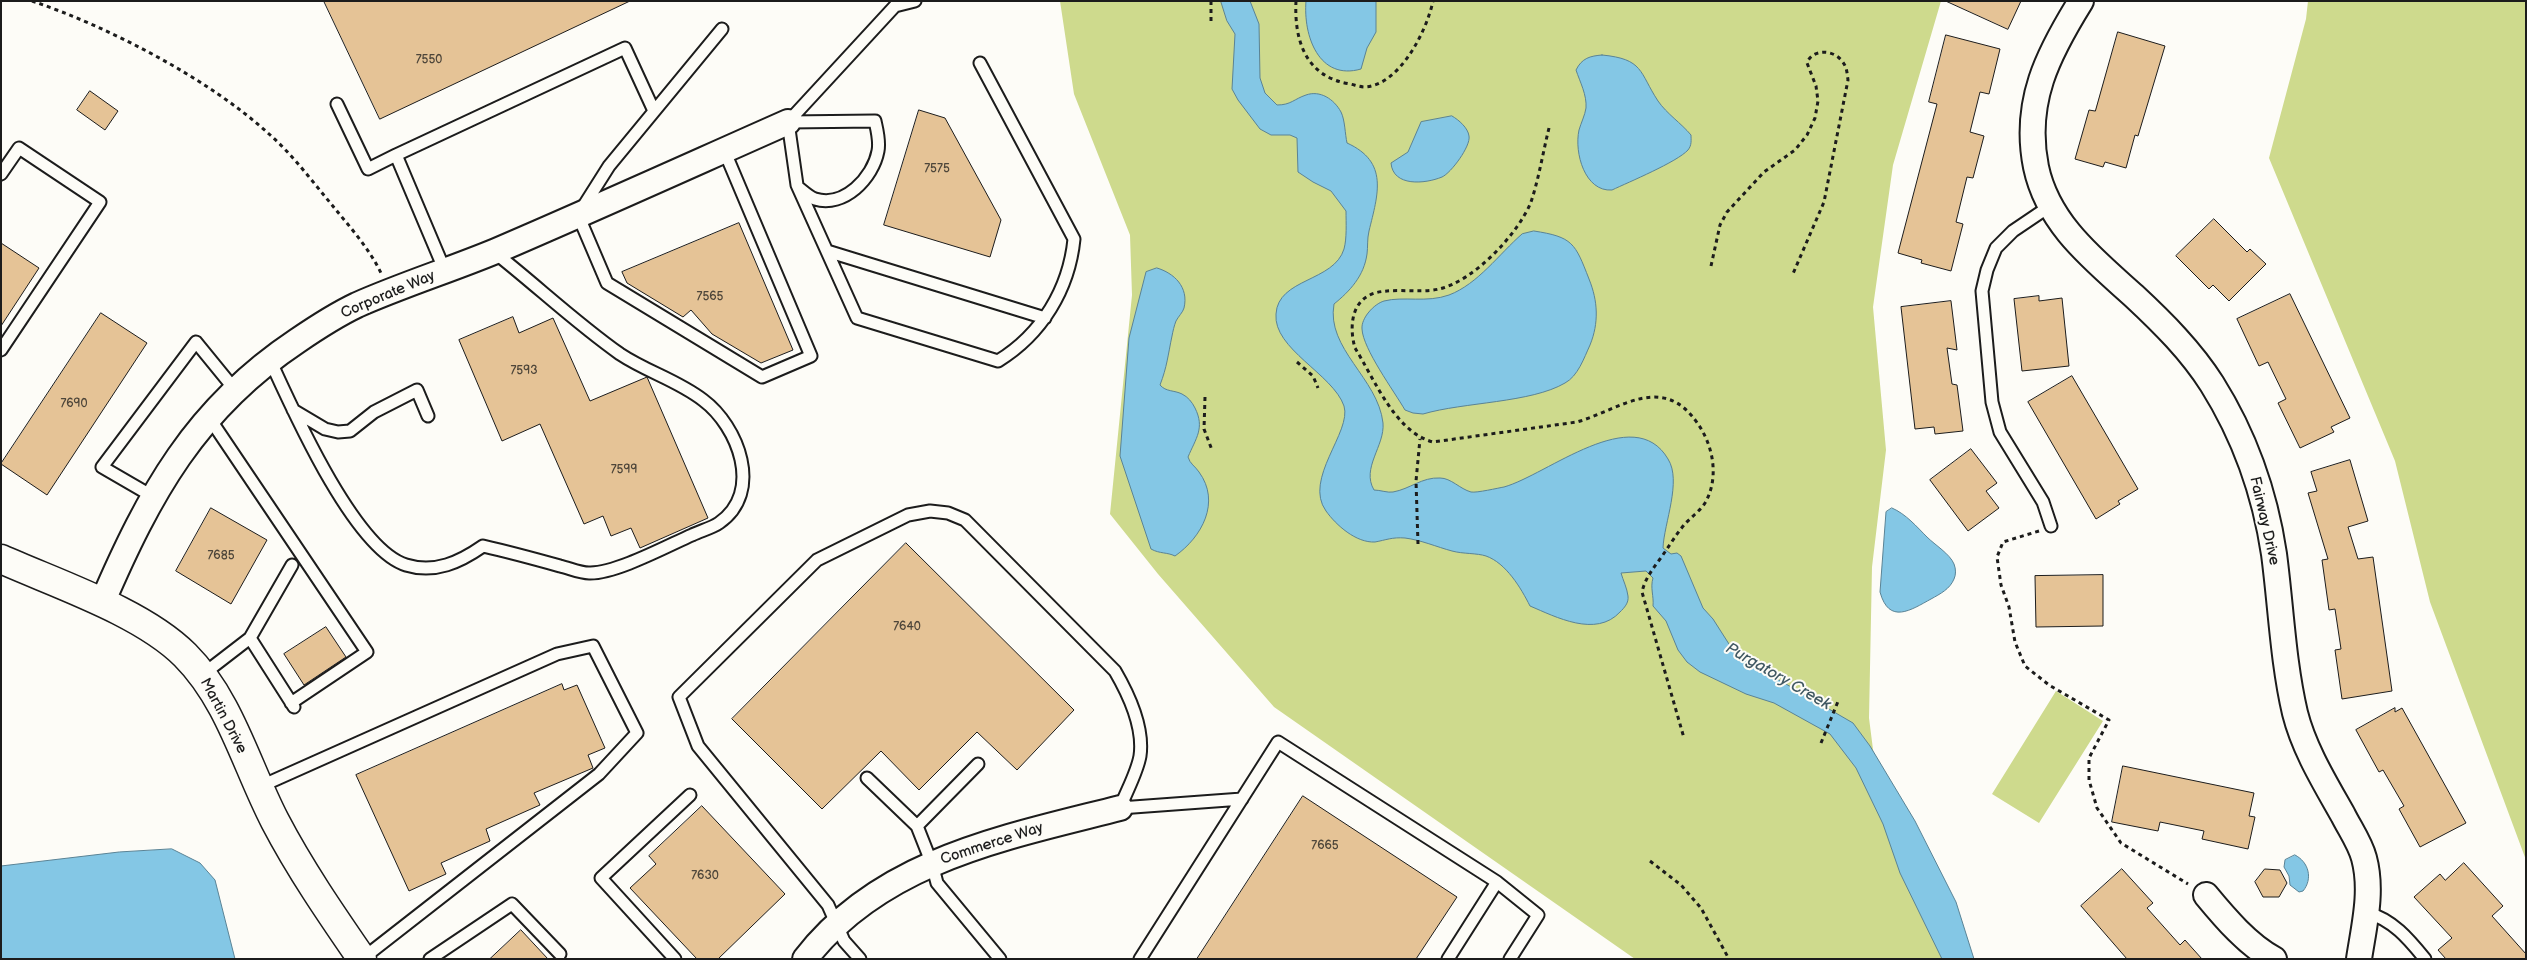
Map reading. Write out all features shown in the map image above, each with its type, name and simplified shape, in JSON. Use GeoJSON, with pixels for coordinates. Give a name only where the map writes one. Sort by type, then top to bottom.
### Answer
{"type":"FeatureCollection","features":[{"type":"Feature","properties":{"kind":"street","name":"Fairway Drive"},"geometry":{"type":"LineString","coordinates":[[2081,1],[2047,60],[2039,82],[2034,106],[2036,168],[2050,206],[2076,243],[2176,336],[2212,383],[2241,437],[2261,492],[2273,551],[2296,714],[2310,754],[2364,858],[2368,881],[2366,912],[2359,959]]}},
{"type":"Feature","properties":{"kind":"street","name":"Corporate Way"},"geometry":{"type":"LineString","coordinates":[[102,604],[125,548],[152,496],[208,416],[270,360],[342,313],[494,252],[788,122]]}},
{"type":"Feature","properties":{"kind":"street","name":"Martin Drive"},"geometry":{"type":"LineString","coordinates":[[1,559],[102,604],[153,630],[184,654],[202,674],[230,722],[275,821],[319,896],[362,959]]}},
{"type":"Feature","properties":{"kind":"street","name":"Commerce Way"},"geometry":{"type":"LineString","coordinates":[[805,959],[837,924],[855,909],[906,875],[978,846],[1120,808]]}},
{"type":"Feature","properties":{"kind":"street"},"geometry":{"type":"LineString","coordinates":[[2206,895],[2225,918],[2265,954],[2274,959]]}},
{"type":"Feature","properties":{"kind":"lane"},"geometry":{"type":"LineString","coordinates":[[915,1],[894,3],[788,122],[797,185],[857,318],[998,361],[1016,350],[1045,318],[1062,289],[1072,264],[1074,239],[980,63]]}},
{"type":"Feature","properties":{"kind":"lane"},"geometry":{"type":"LineString","coordinates":[[722,29],[609,166],[578,214],[607,283],[762,377],[811,356],[724,150]]}},
{"type":"Feature","properties":{"kind":"lane"},"geometry":{"type":"LineString","coordinates":[[337,104],[368,169],[625,48],[654,111]]}},
{"type":"Feature","properties":{"kind":"lane"},"geometry":{"type":"LineString","coordinates":[[788,122],[875,121],[878,135],[878,151],[874,164],[867,177],[856,189],[842,197],[826,201],[812,199],[797,185]]}},
{"type":"Feature","properties":{"kind":"lane"},"geometry":{"type":"LineString","coordinates":[[1,174],[19,148],[100,202],[1,350]]}},
{"type":"Feature","properties":{"kind":"lane"},"geometry":{"type":"LineString","coordinates":[[396,155],[445,271]]}},
{"type":"Feature","properties":{"kind":"lane"},"geometry":{"type":"LineString","coordinates":[[2050,206],[2013,231],[1996,248],[1987,270],[1982,291],[1992,402],[2000,432],[2043,502],[2051,526]]}},
{"type":"Feature","properties":{"kind":"lane"},"geometry":{"type":"LineString","coordinates":[[827,251],[1045,318]]}},
{"type":"Feature","properties":{"kind":"lane"},"geometry":{"type":"LineString","coordinates":[[270,360],[314,454],[357,521],[383,550],[405,565],[430,568],[449,566],[483,546],[590,573],[620,566],[720,522],[732,509],[740,493],[744,475],[739,450],[722,419],[705,401],[676,382],[643,368],[620,354],[494,252]]}},
{"type":"Feature","properties":{"kind":"lane"},"geometry":{"type":"LineString","coordinates":[[152,496],[102,467],[196,342],[236,390]]}},
{"type":"Feature","properties":{"kind":"lane"},"geometry":{"type":"LineString","coordinates":[[293,410],[325,429],[338,432],[350,431],[374,412],[416,390],[428,416]]}},
{"type":"Feature","properties":{"kind":"lane"},"geometry":{"type":"LineString","coordinates":[[208,416],[367,652],[293,705],[250,638]]}},
{"type":"Feature","properties":{"kind":"lane"},"geometry":{"type":"LineString","coordinates":[[860,959],[844,941],[828,905],[698,746],[679,697],[817,560],[908,515],[930,511],[948,513],[965,520],[1115,671],[1125,689],[1139,735],[1140,757],[1120,808],[1242,799]]}},
{"type":"Feature","properties":{"kind":"lane"},"geometry":{"type":"LineString","coordinates":[[202,674],[250,638],[292,565]]}},
{"type":"Feature","properties":{"kind":"lane"},"geometry":{"type":"LineString","coordinates":[[259,787],[557,654],[594,646],[637,733],[599,774],[362,959]]}},
{"type":"Feature","properties":{"kind":"lane"},"geometry":{"type":"LineString","coordinates":[[1140,959],[1278,742],[1497,882],[1538,915],[1510,959]]}},
{"type":"Feature","properties":{"kind":"lane"},"geometry":{"type":"LineString","coordinates":[[917,826],[978,764]]}},
{"type":"Feature","properties":{"kind":"lane"},"geometry":{"type":"LineString","coordinates":[[867,778],[917,826],[932,864],[937,883],[1000,959]]}},
{"type":"Feature","properties":{"kind":"lane"},"geometry":{"type":"LineString","coordinates":[[675,959],[601,878],[690,795]]}},
{"type":"Feature","properties":{"kind":"lane"},"geometry":{"type":"LineString","coordinates":[[1448,959],[1497,882]]}},
{"type":"Feature","properties":{"kind":"lane"},"geometry":{"type":"LineString","coordinates":[[430,959],[512,904],[560,954]]}},
{"type":"Feature","properties":{"kind":"lane"},"geometry":{"type":"LineString","coordinates":[[2366,912],[2381,916],[2405,934],[2425,959]]}},
{"type":"Feature","properties":{"kind":"path"},"geometry":{"type":"LineString","coordinates":[[32,1],[122,38],[230,102],[270,134],[352,230],[378,268],[390,293]]}},
{"type":"Feature","properties":{"kind":"path"},"geometry":{"type":"LineString","coordinates":[[1211,1],[1211,24]]}},
{"type":"Feature","properties":{"kind":"path"},"geometry":{"type":"LineString","coordinates":[[1296,1],[1295,21],[1298,40],[1312,64],[1331,80],[1366,87],[1382,81],[1416,48],[1424,32],[1433,1]]}},
{"type":"Feature","properties":{"kind":"path"},"geometry":{"type":"LineString","coordinates":[[1711,266],[1720,225],[1727,212],[1764,172],[1795,150],[1807,135],[1815,118],[1818,101],[1816,86],[1806,64],[1809,58],[1816,53],[1825,52],[1842,60],[1847,70],[1848,80],[1824,202],[1792,276]]}},
{"type":"Feature","properties":{"kind":"path"},"geometry":{"type":"LineString","coordinates":[[1549,128],[1531,200],[1525,215],[1511,234],[1481,266],[1456,283],[1440,289],[1414,293],[1385,292],[1368,296],[1358,306],[1352,321],[1352,337],[1355,348],[1400,423],[1420,439],[1433,442],[1577,422],[1599,416],[1639,397],[1657,396],[1677,402],[1692,415],[1703,431],[1714,472],[1712,488],[1704,504],[1684,526],[1648,576],[1642,592],[1684,738]]}},
{"type":"Feature","properties":{"kind":"path"},"geometry":{"type":"LineString","coordinates":[[1298,362],[1313,376],[1318,388]]}},
{"type":"Feature","properties":{"kind":"path"},"geometry":{"type":"LineString","coordinates":[[1205,397],[1204,429],[1212,450]]}},
{"type":"Feature","properties":{"kind":"path"},"geometry":{"type":"LineString","coordinates":[[1418,544],[1416,481],[1420,439]]}},
{"type":"Feature","properties":{"kind":"path"},"geometry":{"type":"LineString","coordinates":[[2051,526],[2003,542],[1997,557],[2015,642],[2025,666],[2049,685],[2108,720],[2089,758],[2089,780],[2097,808],[2121,843],[2206,895]]}},
{"type":"Feature","properties":{"kind":"path"},"geometry":{"type":"LineString","coordinates":[[1821,743],[1839,699]]}},
{"type":"Feature","properties":{"kind":"path"},"geometry":{"type":"LineString","coordinates":[[1650,861],[1681,885],[1701,908],[1729,959]]}},
{"type":"Feature","properties":{"kind":"green space"},"geometry":{"type":"Polygon","coordinates":[[[1060,1],[1941,1],[1893,165],[1873,307],[1886,450],[1872,567],[1869,718],[1876,773],[1955,959],[1635,959],[1274,707],[1158,574],[1110,514],[1132,295],[1130,235],[1074,94],[1060,1]]]}},
{"type":"Feature","properties":{"kind":"green space"},"geometry":{"type":"Polygon","coordinates":[[[2308,1],[2526,1],[2526,860],[2430,602],[2395,461],[2269,158],[2306,19],[2308,1]]]}},
{"type":"Feature","properties":{"kind":"green space"},"geometry":{"type":"Polygon","coordinates":[[[2056,691],[2103,721],[2039,823],[1992,794],[2056,691]]]}},
{"type":"Feature","properties":{"kind":"water"},"geometry":{"type":"Polygon","coordinates":[[[1221,1],[1250,1],[1259,24],[1260,78],[1265,93],[1277,105],[1289,103],[1311,94],[1321,95],[1331,100],[1341,112],[1347,143],[1360,151],[1375,169],[1377,192],[1363,269],[1355,282],[1334,304],[1334,320],[1338,335],[1345,350],[1372,392],[1379,407],[1383,423],[1381,440],[1370,473],[1374,490],[1393,492],[1427,479],[1444,478],[1471,492],[1482,491],[1504,487],[1522,480],[1589,447],[1613,439],[1634,437],[1653,443],[1668,459],[1672,468],[1673,490],[1663,548],[1671,554],[1677,553],[1681,556],[1703,608],[1713,619],[1736,655],[1853,723],[1870,746],[1915,821],[1956,902],[1974,959],[1942,959],[1900,873],[1883,824],[1856,768],[1830,734],[1774,703],[1746,694],[1700,672],[1687,662],[1678,650],[1666,621],[1653,606],[1653,578],[1646,571],[1621,573],[1628,601],[1623,609],[1610,620],[1599,624],[1576,623],[1530,606],[1506,570],[1493,559],[1478,554],[1456,552],[1405,538],[1393,538],[1375,542],[1361,540],[1347,532],[1326,511],[1320,498],[1320,485],[1345,417],[1344,406],[1338,394],[1284,339],[1278,327],[1276,314],[1279,302],[1286,293],[1319,275],[1338,260],[1345,245],[1346,211],[1331,191],[1298,172],[1297,138],[1290,135],[1271,135],[1260,129],[1238,100],[1232,89],[1235,34],[1227,21],[1221,1]]]}},
{"type":"Feature","properties":{"kind":"water"},"geometry":{"type":"Polygon","coordinates":[[[1306,1],[1376,1],[1376,32],[1367,48],[1361,69],[1346,71],[1334,68],[1324,62],[1311,41],[1307,28],[1306,1]]]}},
{"type":"Feature","properties":{"kind":"water"},"geometry":{"type":"Polygon","coordinates":[[[1602,55],[1626,60],[1639,69],[1658,101],[1691,135],[1690,146],[1682,155],[1664,166],[1612,190],[1603,189],[1595,185],[1588,178],[1580,160],[1578,149],[1579,130],[1586,103],[1576,70],[1587,58],[1602,55]]]}},
{"type":"Feature","properties":{"kind":"water"},"geometry":{"type":"Polygon","coordinates":[[[1452,116],[1463,124],[1467,130],[1469,140],[1460,159],[1450,170],[1442,177],[1419,182],[1411,182],[1397,176],[1393,171],[1391,163],[1408,152],[1421,122],[1452,116]]]}},
{"type":"Feature","properties":{"kind":"water"},"geometry":{"type":"Polygon","coordinates":[[[1534,231],[1557,236],[1571,244],[1580,257],[1592,287],[1596,304],[1595,328],[1583,361],[1574,376],[1551,390],[1534,395],[1423,414],[1405,410],[1368,347],[1362,329],[1366,316],[1372,308],[1384,301],[1432,299],[1460,290],[1479,276],[1522,234],[1534,231]]]}},
{"type":"Feature","properties":{"kind":"water"},"geometry":{"type":"Polygon","coordinates":[[[1157,268],[1169,273],[1179,282],[1185,300],[1183,310],[1175,325],[1160,385],[1165,389],[1184,395],[1195,408],[1199,427],[1188,457],[1205,483],[1208,495],[1208,507],[1200,529],[1185,548],[1175,556],[1151,549],[1120,456],[1129,338],[1146,272],[1157,268]]]}},
{"type":"Feature","properties":{"kind":"water"},"geometry":{"type":"Polygon","coordinates":[[[1892,508],[1907,517],[1946,553],[1952,560],[1955,570],[1952,583],[1944,591],[1916,607],[1901,612],[1889,609],[1880,592],[1886,512],[1892,508]]]}},
{"type":"Feature","properties":{"kind":"water"},"geometry":{"type":"Polygon","coordinates":[[[172,849],[200,863],[215,880],[235,959],[1,959],[1,866],[119,852],[172,849]]]}},
{"type":"Feature","properties":{"kind":"water"},"geometry":{"type":"Polygon","coordinates":[[[2295,855],[2304,862],[2309,876],[2303,891],[2299,892],[2290,885],[2289,876],[2284,867],[2285,860],[2295,855]]]}},
{"type":"Feature","properties":{"kind":"building"},"geometry":{"type":"Polygon","coordinates":[[[324,1],[630,1],[380,119],[324,1]]]}},
{"type":"Feature","properties":{"kind":"building"},"geometry":{"type":"Polygon","coordinates":[[[1946,1],[2021,1],[2008,29],[1946,1]]]}},
{"type":"Feature","properties":{"kind":"building"},"geometry":{"type":"Polygon","coordinates":[[[2118,32],[2165,46],[2138,136],[2135,135],[2126,168],[2105,162],[2103,167],[2075,159],[2089,110],[2095,111],[2118,32]]]}},
{"type":"Feature","properties":{"kind":"building"},"geometry":{"type":"Polygon","coordinates":[[[1946,35],[2000,49],[1989,94],[1980,92],[1970,132],[1984,136],[1973,178],[1967,177],[1956,222],[1963,224],[1951,271],[1921,263],[1922,260],[1898,253],[1937,104],[1929,102],[1946,35]]]}},
{"type":"Feature","properties":{"kind":"building"},"geometry":{"type":"Polygon","coordinates":[[[90,91],[118,111],[105,130],[77,110],[90,91]]]}},
{"type":"Feature","properties":{"kind":"building"},"geometry":{"type":"Polygon","coordinates":[[[919,110],[945,118],[1001,220],[990,257],[884,225],[919,110]]]}},
{"type":"Feature","properties":{"kind":"building"},"geometry":{"type":"Polygon","coordinates":[[[2214,219],[2247,252],[2250,249],[2266,264],[2229,301],[2213,285],[2209,289],[2176,256],[2214,219]]]}},
{"type":"Feature","properties":{"kind":"building"},"geometry":{"type":"Polygon","coordinates":[[[739,223],[793,350],[761,363],[712,334],[691,310],[683,317],[627,283],[622,272],[739,223]]]}},
{"type":"Feature","properties":{"kind":"building"},"geometry":{"type":"Polygon","coordinates":[[[1,243],[39,268],[1,326],[1,243]]]}},
{"type":"Feature","properties":{"kind":"building"},"geometry":{"type":"Polygon","coordinates":[[[2290,294],[2350,418],[2331,427],[2334,432],[2300,448],[2278,403],[2286,399],[2268,362],[2259,366],[2237,319],[2290,294]]]}},
{"type":"Feature","properties":{"kind":"building"},"geometry":{"type":"Polygon","coordinates":[[[2039,296],[2039,301],[2062,298],[2069,366],[2022,371],[2014,299],[2039,296]]]}},
{"type":"Feature","properties":{"kind":"building"},"geometry":{"type":"Polygon","coordinates":[[[1951,301],[1957,350],[1947,348],[1952,384],[1957,385],[1963,431],[1935,434],[1934,427],[1915,429],[1901,307],[1951,301]]]}},
{"type":"Feature","properties":{"kind":"building"},"geometry":{"type":"Polygon","coordinates":[[[101,313],[147,343],[47,495],[1,464],[101,313]]]}},
{"type":"Feature","properties":{"kind":"building"},"geometry":{"type":"Polygon","coordinates":[[[513,317],[519,333],[553,318],[590,401],[647,377],[708,518],[640,548],[631,528],[611,536],[603,516],[584,524],[540,424],[502,441],[459,340],[513,317]]]}},
{"type":"Feature","properties":{"kind":"building"},"geometry":{"type":"Polygon","coordinates":[[[2072,376],[2138,489],[2118,501],[2120,504],[2096,519],[2028,402],[2072,376]]]}},
{"type":"Feature","properties":{"kind":"building"},"geometry":{"type":"Polygon","coordinates":[[[1971,449],[1997,483],[1986,491],[1999,508],[1968,531],[1930,480],[1971,449]]]}},
{"type":"Feature","properties":{"kind":"building"},"geometry":{"type":"Polygon","coordinates":[[[2350,460],[2368,521],[2348,527],[2358,559],[2373,557],[2392,691],[2342,699],[2335,650],[2341,649],[2335,609],[2329,610],[2322,560],[2328,559],[2308,493],[2317,491],[2311,472],[2350,460]]]}},
{"type":"Feature","properties":{"kind":"building"},"geometry":{"type":"Polygon","coordinates":[[[211,508],[267,540],[231,604],[176,571],[211,508]]]}},
{"type":"Feature","properties":{"kind":"building"},"geometry":{"type":"Polygon","coordinates":[[[906,543],[1074,710],[1017,770],[977,732],[919,790],[881,751],[822,809],[732,719],[906,543]]]}},
{"type":"Feature","properties":{"kind":"building"},"geometry":{"type":"Polygon","coordinates":[[[2103,575],[2103,626],[2036,627],[2035,576],[2103,575]]]}},
{"type":"Feature","properties":{"kind":"building"},"geometry":{"type":"Polygon","coordinates":[[[326,627],[346,657],[304,685],[284,654],[326,627]]]}},
{"type":"Feature","properties":{"kind":"building"},"geometry":{"type":"Polygon","coordinates":[[[562,684],[564,690],[577,685],[605,748],[588,755],[593,768],[534,793],[540,805],[486,829],[490,841],[441,863],[446,874],[409,891],[356,775],[562,684]]]}},
{"type":"Feature","properties":{"kind":"building"},"geometry":{"type":"Polygon","coordinates":[[[2395,708],[2395,712],[2402,708],[2466,823],[2420,847],[2399,809],[2404,806],[2383,770],[2379,772],[2356,730],[2395,708]]]}},
{"type":"Feature","properties":{"kind":"building"},"geometry":{"type":"Polygon","coordinates":[[[2123,766],[2254,793],[2249,816],[2255,817],[2248,849],[2202,839],[2204,831],[2160,822],[2158,831],[2112,822],[2123,766]]]}},
{"type":"Feature","properties":{"kind":"building"},"geometry":{"type":"Polygon","coordinates":[[[1303,796],[1457,897],[1416,959],[1197,959],[1303,796]]]}},
{"type":"Feature","properties":{"kind":"building"},"geometry":{"type":"Polygon","coordinates":[[[702,806],[785,894],[718,959],[697,959],[630,888],[656,864],[649,856],[702,806]]]}},
{"type":"Feature","properties":{"kind":"building"},"geometry":{"type":"Polygon","coordinates":[[[2464,863],[2503,906],[2492,916],[2526,954],[2526,959],[2446,959],[2438,950],[2452,938],[2414,897],[2440,874],[2445,880],[2464,863]]]}},
{"type":"Feature","properties":{"kind":"building"},"geometry":{"type":"Polygon","coordinates":[[[2122,869],[2153,903],[2147,908],[2180,945],[2185,940],[2202,959],[2127,959],[2081,906],[2122,869]]]}},
{"type":"Feature","properties":{"kind":"building"},"geometry":{"type":"Polygon","coordinates":[[[2265,869],[2280,870],[2287,883],[2279,897],[2263,897],[2255,882],[2265,869]]]}},
{"type":"Feature","properties":{"kind":"building"},"geometry":{"type":"Polygon","coordinates":[[[521,930],[548,959],[490,959],[521,930]]]}},
{"type":"Feature","properties":{"kind":"water label","name":"Purgatory Creek"},"geometry":{"type":"Point","coordinates":[1778,677]}}]}
